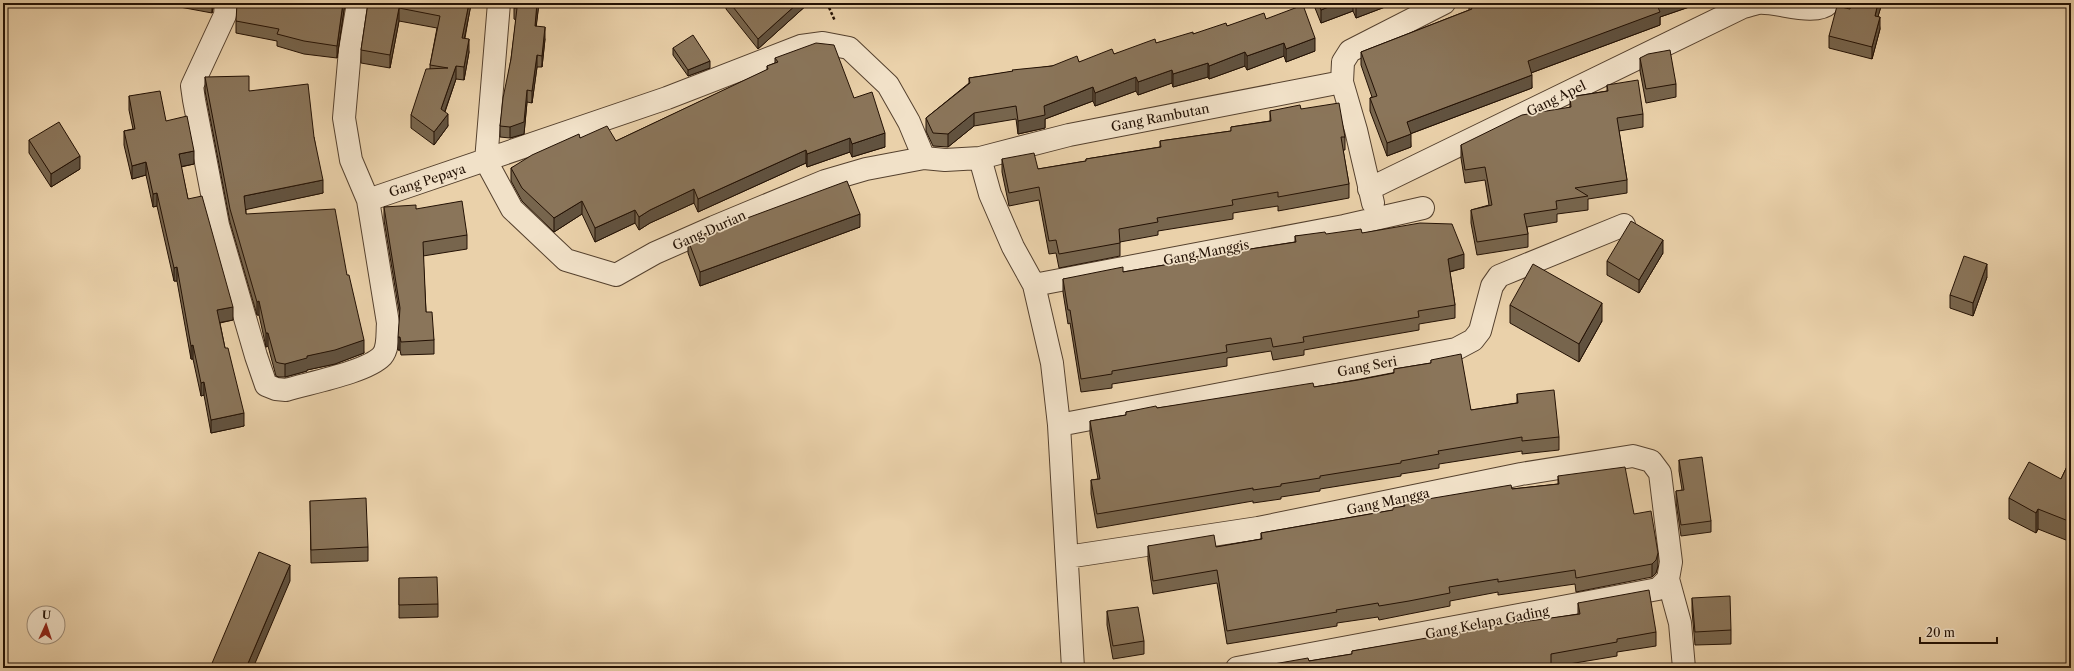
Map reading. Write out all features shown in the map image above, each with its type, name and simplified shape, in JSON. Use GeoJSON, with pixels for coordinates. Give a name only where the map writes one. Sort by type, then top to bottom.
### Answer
{"type":"FeatureCollection","features":[{"type":"Feature","properties":{"kind":"street"},"geometry":{"type":"LineString","coordinates":[[226,3],[225,15],[192,86],[218,224],[256,356],[266,385],[276,389],[286,390],[368,366],[383,355],[387,343],[388,323],[368,200],[351,160],[344,118],[350,50],[358,3]]}},
{"type":"Feature","properties":{"kind":"street"},"geometry":{"type":"LineString","coordinates":[[486,161],[499,3]]}},
{"type":"Feature","properties":{"kind":"street"},"geometry":{"type":"LineString","coordinates":[[1377,218],[1356,130],[1342,82],[1343,62],[1350,51],[1444,3]]}},
{"type":"Feature","properties":{"kind":"street","name":"Gang Apel"},"geometry":{"type":"LineString","coordinates":[[1369,189],[1743,7],[1758,3],[1769,3],[1812,9],[1825,7],[1829,3]]}},
{"type":"Feature","properties":{"kind":"street","name":"Gang Pepaya"},"geometry":{"type":"LineString","coordinates":[[368,200],[667,98],[801,46],[824,43],[849,48],[888,85],[909,122],[924,158]]}},
{"type":"Feature","properties":{"kind":"street","name":"Gang Rambutan"},"geometry":{"type":"LineString","coordinates":[[980,158],[1069,135],[1342,82]]}},
{"type":"Feature","properties":{"kind":"street","name":"Gang Durian"},"geometry":{"type":"LineString","coordinates":[[486,161],[512,210],[566,260],[616,275],[655,253],[825,181],[866,169],[924,158],[946,160],[980,158]]}},
{"type":"Feature","properties":{"kind":"street"},"geometry":{"type":"LineString","coordinates":[[980,158],[996,207],[1013,247],[1034,285],[1052,363],[1059,425],[1073,668]]}},
{"type":"Feature","properties":{"kind":"street","name":"Gang Manggis"},"geometry":{"type":"LineString","coordinates":[[1034,285],[1344,226],[1423,208]]}},
{"type":"Feature","properties":{"kind":"street","name":"Gang Seri"},"geometry":{"type":"LineString","coordinates":[[1059,425],[1456,349],[1473,340],[1480,330],[1492,286],[1499,276],[1624,225]]}},
{"type":"Feature","properties":{"kind":"street","name":"Gang Mangga"},"geometry":{"type":"LineString","coordinates":[[1067,557],[1258,528],[1521,474],[1634,456],[1650,461],[1660,473],[1671,562],[1668,579]]}},
{"type":"Feature","properties":{"kind":"street"},"geometry":{"type":"LineString","coordinates":[[1668,579],[1680,623],[1684,668]]}},
{"type":"Feature","properties":{"kind":"street","name":"Gang Kelapa Gading"},"geometry":{"type":"LineString","coordinates":[[1237,668],[1658,589],[1668,579]]}},
{"type":"Feature","properties":{"kind":"building"},"geometry":{"type":"Polygon","coordinates":[[[237,3],[343,3],[337,46],[304,41],[277,34],[279,29],[236,21],[237,3]]]}},
{"type":"Feature","properties":{"kind":"building"},"geometry":{"type":"Polygon","coordinates":[[[368,3],[469,3],[462,38],[469,39],[464,67],[456,66],[441,109],[448,114],[434,132],[411,115],[426,69],[448,68],[430,65],[440,16],[399,8],[390,55],[361,50],[368,3]]]}},
{"type":"Feature","properties":{"kind":"building"},"geometry":{"type":"Polygon","coordinates":[[[514,3],[537,3],[535,26],[545,27],[542,56],[537,55],[532,91],[527,90],[524,122],[510,127],[500,126],[503,98],[511,59],[517,8],[514,8],[514,3]]]}},
{"type":"Feature","properties":{"kind":"building"},"geometry":{"type":"Polygon","coordinates":[[[730,3],[798,3],[758,39],[730,3]]]}},
{"type":"Feature","properties":{"kind":"building"},"geometry":{"type":"Polygon","coordinates":[[[1318,3],[1338,3],[1321,10],[1318,3]]]}},
{"type":"Feature","properties":{"kind":"building"},"geometry":{"type":"Polygon","coordinates":[[[1469,3],[1663,3],[1657,5],[1660,12],[1528,61],[1532,75],[1407,122],[1411,134],[1387,143],[1370,98],[1377,96],[1361,52],[1472,9],[1469,3]]]}},
{"type":"Feature","properties":{"kind":"building"},"geometry":{"type":"Polygon","coordinates":[[[1851,3],[1878,3],[1875,16],[1880,17],[1872,47],[1829,36],[1837,6],[1850,9],[1851,3]]]}},
{"type":"Feature","properties":{"kind":"building"},"geometry":{"type":"Polygon","coordinates":[[[1303,5],[1315,38],[1286,49],[1284,43],[1247,56],[1245,52],[1209,66],[1208,63],[1173,74],[1172,70],[1138,82],[1136,77],[1095,93],[1093,87],[1044,106],[1045,115],[1018,121],[1016,106],[974,113],[948,134],[933,133],[926,118],[970,83],[969,78],[1013,71],[1012,70],[1052,66],[1077,56],[1079,62],[1112,49],[1114,54],[1155,39],[1156,43],[1193,32],[1193,34],[1226,23],[1227,26],[1264,13],[1266,19],[1303,5]]]}},
{"type":"Feature","properties":{"kind":"building"},"geometry":{"type":"Polygon","coordinates":[[[693,35],[710,61],[688,70],[673,48],[693,35]]]}},
{"type":"Feature","properties":{"kind":"building"},"geometry":{"type":"Polygon","coordinates":[[[816,43],[834,45],[854,98],[872,92],[885,133],[852,144],[850,138],[807,154],[806,150],[698,199],[694,189],[650,210],[639,217],[635,210],[595,228],[582,201],[554,218],[522,188],[511,168],[532,155],[579,134],[580,138],[607,126],[616,141],[768,69],[767,66],[778,62],[775,58],[816,43]]]}},
{"type":"Feature","properties":{"kind":"building"},"geometry":{"type":"Polygon","coordinates":[[[1670,50],[1676,84],[1646,89],[1640,58],[1648,54],[1670,50]]]}},
{"type":"Feature","properties":{"kind":"building"},"geometry":{"type":"Polygon","coordinates":[[[249,76],[249,91],[308,84],[314,137],[323,180],[244,196],[246,214],[335,209],[347,275],[349,275],[364,340],[335,350],[307,356],[307,358],[285,364],[276,362],[268,333],[266,333],[259,301],[257,302],[230,209],[205,77],[249,76]]]}},
{"type":"Feature","properties":{"kind":"building"},"geometry":{"type":"Polygon","coordinates":[[[1638,80],[1643,114],[1617,118],[1627,180],[1575,188],[1588,196],[1556,201],[1557,209],[1524,214],[1528,234],[1477,242],[1471,210],[1492,205],[1485,167],[1465,170],[1461,145],[1522,115],[1571,107],[1570,97],[1608,91],[1607,85],[1638,80]]]}},
{"type":"Feature","properties":{"kind":"building"},"geometry":{"type":"Polygon","coordinates":[[[160,91],[166,121],[187,116],[194,151],[179,154],[188,199],[202,196],[233,307],[217,310],[225,348],[228,348],[244,413],[211,420],[204,382],[201,383],[193,345],[191,346],[177,267],[174,268],[157,193],[153,194],[146,162],[132,166],[124,131],[135,129],[129,96],[160,91]]]}},
{"type":"Feature","properties":{"kind":"building"},"geometry":{"type":"Polygon","coordinates":[[[1339,103],[1345,137],[1341,137],[1349,184],[1278,197],[1278,192],[1232,200],[1233,205],[1157,218],[1158,222],[1119,229],[1120,243],[1059,254],[1056,240],[1049,241],[1039,187],[1009,193],[1002,159],[1034,153],[1038,169],[1086,161],[1086,159],[1161,147],[1160,141],[1231,131],[1231,127],[1271,121],[1270,111],[1300,105],[1301,109],[1339,103]]]}},
{"type":"Feature","properties":{"kind":"building"},"geometry":{"type":"Polygon","coordinates":[[[59,122],[80,156],[51,174],[29,140],[59,122]]]}},
{"type":"Feature","properties":{"kind":"building"},"geometry":{"type":"Polygon","coordinates":[[[847,181],[860,214],[700,272],[688,240],[847,181]]]}},
{"type":"Feature","properties":{"kind":"building"},"geometry":{"type":"Polygon","coordinates":[[[462,201],[467,235],[423,242],[426,312],[432,312],[434,340],[401,342],[400,337],[398,337],[400,308],[384,207],[416,205],[416,209],[462,201]]]}},
{"type":"Feature","properties":{"kind":"building"},"geometry":{"type":"Polygon","coordinates":[[[1631,221],[1663,240],[1639,280],[1607,261],[1631,221]]]}},
{"type":"Feature","properties":{"kind":"building"},"geometry":{"type":"Polygon","coordinates":[[[1420,223],[1452,224],[1464,254],[1448,259],[1455,305],[1418,311],[1419,317],[1303,337],[1304,342],[1273,347],[1271,338],[1226,345],[1227,352],[1112,371],[1112,374],[1081,379],[1070,310],[1068,310],[1063,279],[1123,267],[1123,272],[1182,262],[1182,259],[1296,242],[1295,236],[1325,232],[1326,234],[1361,229],[1362,233],[1420,223]]]}},
{"type":"Feature","properties":{"kind":"building"},"geometry":{"type":"Polygon","coordinates":[[[1964,256],[1987,264],[1973,303],[1950,295],[1964,256]]]}},
{"type":"Feature","properties":{"kind":"building"},"geometry":{"type":"Polygon","coordinates":[[[1533,264],[1602,303],[1579,344],[1510,305],[1533,264]]]}},
{"type":"Feature","properties":{"kind":"building"},"geometry":{"type":"Polygon","coordinates":[[[1461,354],[1471,410],[1518,403],[1517,394],[1554,390],[1559,437],[1522,441],[1522,437],[1438,451],[1439,454],[1401,461],[1401,463],[1320,476],[1320,478],[1281,484],[1281,486],[1253,490],[1253,488],[1097,514],[1091,480],[1100,479],[1090,421],[1126,415],[1126,412],[1156,406],[1157,408],[1313,383],[1314,387],[1358,380],[1394,373],[1394,369],[1431,363],[1431,360],[1461,354]]]}},
{"type":"Feature","properties":{"kind":"building"},"geometry":{"type":"Polygon","coordinates":[[[1702,457],[1711,521],[1681,525],[1676,491],[1684,490],[1679,460],[1702,457]]]}},
{"type":"Feature","properties":{"kind":"building"},"geometry":{"type":"Polygon","coordinates":[[[2071,458],[2071,522],[2038,509],[2036,513],[2009,498],[2029,462],[2061,479],[2071,458]]]}},
{"type":"Feature","properties":{"kind":"building"},"geometry":{"type":"Polygon","coordinates":[[[1625,467],[1634,514],[1651,511],[1658,553],[1656,560],[1652,564],[1576,578],[1575,570],[1498,582],[1498,579],[1449,587],[1450,593],[1409,601],[1379,606],[1378,603],[1336,610],[1337,612],[1227,631],[1217,570],[1153,581],[1148,546],[1214,535],[1216,547],[1262,539],[1261,533],[1393,510],[1393,508],[1405,506],[1404,503],[1511,485],[1512,489],[1559,484],[1558,476],[1625,467]]]}},
{"type":"Feature","properties":{"kind":"building"},"geometry":{"type":"Polygon","coordinates":[[[366,498],[368,547],[311,550],[310,501],[366,498]]]}},
{"type":"Feature","properties":{"kind":"building"},"geometry":{"type":"Polygon","coordinates":[[[259,552],[290,565],[246,668],[210,668],[259,552]]]}},
{"type":"Feature","properties":{"kind":"building"},"geometry":{"type":"Polygon","coordinates":[[[437,577],[438,604],[399,605],[399,578],[437,577]]]}},
{"type":"Feature","properties":{"kind":"building"},"geometry":{"type":"Polygon","coordinates":[[[1649,590],[1656,632],[1617,639],[1617,642],[1551,654],[1551,668],[1251,668],[1308,658],[1309,661],[1352,654],[1352,651],[1507,624],[1580,614],[1578,603],[1649,590]]]}},
{"type":"Feature","properties":{"kind":"building"},"geometry":{"type":"Polygon","coordinates":[[[1730,596],[1731,630],[1695,632],[1692,598],[1730,596]]]}},
{"type":"Feature","properties":{"kind":"building"},"geometry":{"type":"Polygon","coordinates":[[[1138,607],[1144,641],[1113,646],[1107,611],[1138,607]]]}}]}
